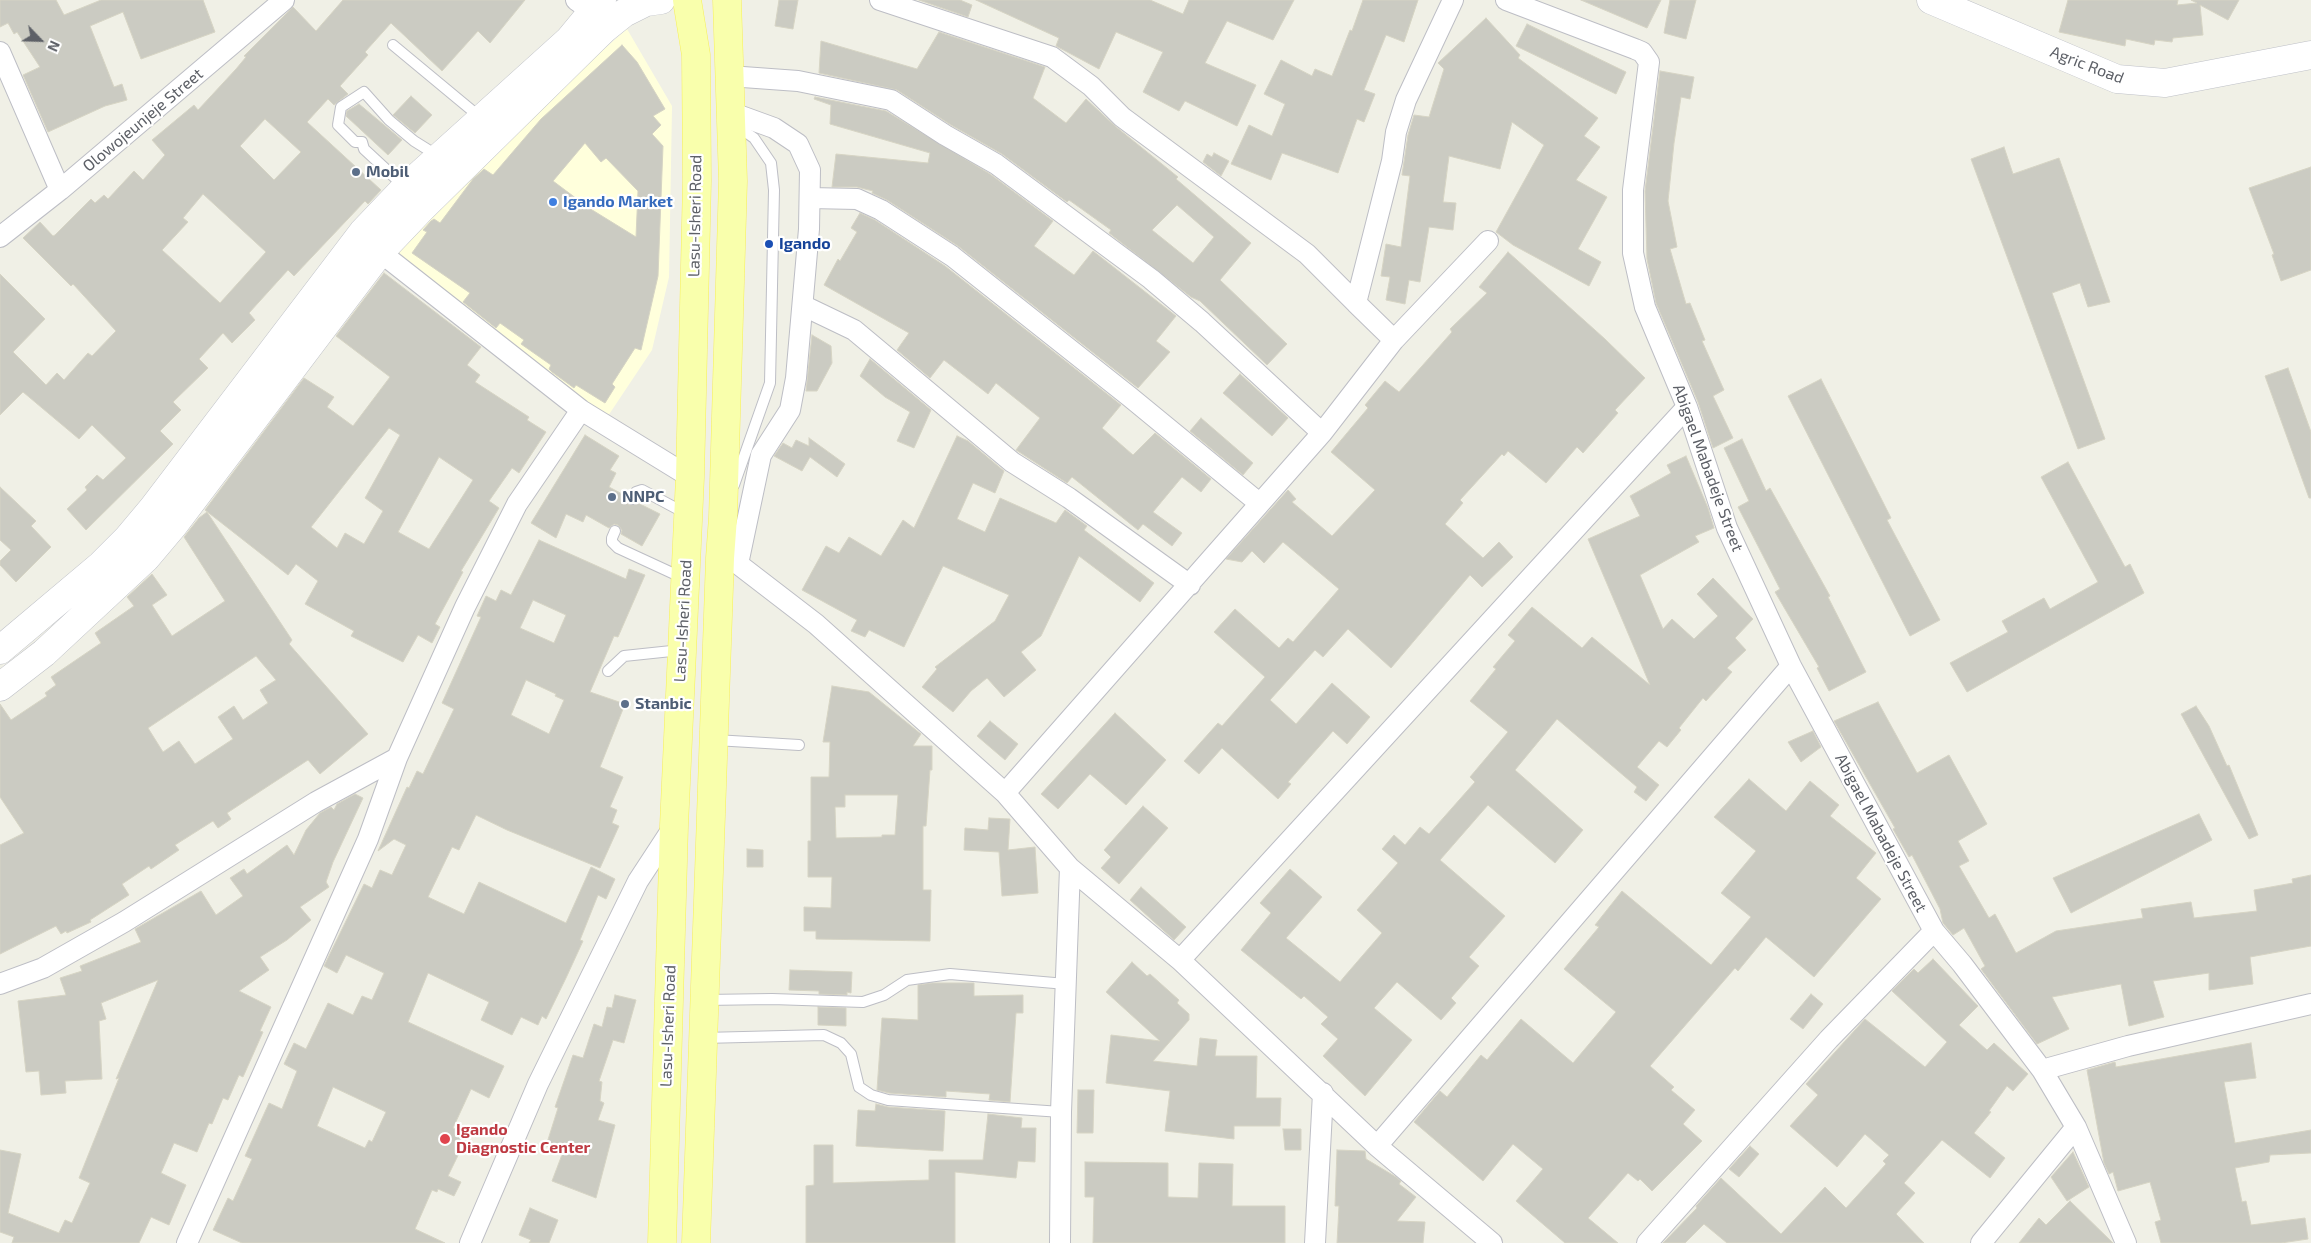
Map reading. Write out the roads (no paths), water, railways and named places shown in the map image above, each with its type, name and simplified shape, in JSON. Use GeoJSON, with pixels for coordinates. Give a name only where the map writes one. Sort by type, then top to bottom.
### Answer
{"type":"FeatureCollection","features":[{"type":"Feature","properties":{"kind":"main road"},"geometry":{"type":"LineString","coordinates":[[0,688],[44,654],[146,558],[380,252],[604,29],[624,13],[646,2],[661,0]]}},
{"type":"Feature","properties":{"kind":"main road","name":"Lasu-Isheri Road"},"geometry":{"type":"LineString","coordinates":[[662,1243],[674,826],[690,477],[697,181],[696,55],[687,0]]}},
{"type":"Feature","properties":{"kind":"main road","name":"Lasu-Isheri Road"},"geometry":{"type":"LineString","coordinates":[[696,1243],[714,740],[729,561],[723,517],[733,181],[727,0]]}},
{"type":"Feature","properties":{"kind":"main road","name":"Agric Road"},"geometry":{"type":"LineString","coordinates":[[1931,0],[2117,79],[2164,83],[2311,55]]}},
{"type":"Feature","properties":{"kind":"main road"},"geometry":{"type":"LineString","coordinates":[[4,640],[100,565],[127,539],[153,508],[363,232],[439,156],[569,40],[590,4]]}},
{"type":"Feature","properties":{"kind":"street","name":"Olowojeunjeje Street"},"geometry":{"type":"LineString","coordinates":[[0,237],[60,190],[284,0]]}},
{"type":"Feature","properties":{"kind":"street"},"geometry":{"type":"LineString","coordinates":[[880,0],[1052,57],[1091,86],[1122,117],[1307,254],[1394,340]]}},
{"type":"Feature","properties":{"kind":"street"},"geometry":{"type":"LineString","coordinates":[[1356,303],[1392,161],[1396,132],[1406,100],[1454,0]]}},
{"type":"Feature","properties":{"kind":"street","name":"Abigael Mabadeje Street"},"geometry":{"type":"LineString","coordinates":[[1506,0],[1635,49],[1646,57],[1650,70],[1633,190],[1633,252],[1645,306],[1687,407],[1727,528],[1792,666],[1934,931],[1962,964],[2042,1070],[2076,1127],[2126,1243]]}},
{"type":"Feature","properties":{"kind":"street"},"geometry":{"type":"LineString","coordinates":[[0,52],[60,190]]}},
{"type":"Feature","properties":{"kind":"street"},"geometry":{"type":"LineString","coordinates":[[729,76],[798,81],[891,100],[945,135],[996,164],[1150,279],[1202,322],[1322,433]]}},
{"type":"Feature","properties":{"kind":"street"},"geometry":{"type":"LineString","coordinates":[[731,117],[774,128],[798,144],[810,170],[810,198],[804,306],[796,378],[790,410],[761,455],[729,561],[816,624],[1005,793],[1070,868],[1180,960],[1322,1092],[1377,1146],[1492,1243]]}},
{"type":"Feature","properties":{"kind":"street"},"geometry":{"type":"LineString","coordinates":[[810,198],[857,198],[881,210],[952,256],[1130,396],[1259,503]]}},
{"type":"Feature","properties":{"kind":"street"},"geometry":{"type":"LineString","coordinates":[[1005,793],[1322,433],[1394,340],[1488,241]]}},
{"type":"Feature","properties":{"kind":"street"},"geometry":{"type":"LineString","coordinates":[[380,252],[581,410],[690,477]]}},
{"type":"Feature","properties":{"kind":"street"},"geometry":{"type":"LineString","coordinates":[[804,306],[854,330],[1012,462],[1069,498],[1190,585]]}},
{"type":"Feature","properties":{"kind":"street"},"geometry":{"type":"LineString","coordinates":[[1180,960],[1687,407]]}},
{"type":"Feature","properties":{"kind":"street"},"geometry":{"type":"LineString","coordinates":[[187,1243],[368,839],[397,758],[465,607],[518,504],[581,410]]}},
{"type":"Feature","properties":{"kind":"street"},"geometry":{"type":"LineString","coordinates":[[1377,1146],[1792,666]]}},
{"type":"Feature","properties":{"kind":"street"},"geometry":{"type":"LineString","coordinates":[[0,984],[43,968],[124,922],[316,802],[397,758]]}},
{"type":"Feature","properties":{"kind":"street"},"geometry":{"type":"LineString","coordinates":[[470,1243],[538,1084],[638,881],[674,826]]}},
{"type":"Feature","properties":{"kind":"street"},"geometry":{"type":"LineString","coordinates":[[1060,1243],[1061,1112],[1070,868]]}},
{"type":"Feature","properties":{"kind":"street"},"geometry":{"type":"LineString","coordinates":[[1647,1243],[1829,1039],[1934,931]]}},
{"type":"Feature","properties":{"kind":"street"},"geometry":{"type":"LineString","coordinates":[[2042,1070],[2128,1046],[2311,1004]]}},
{"type":"Feature","properties":{"kind":"street"},"geometry":{"type":"LineString","coordinates":[[1315,1243],[1322,1092]]}},
{"type":"Feature","properties":{"kind":"street"},"geometry":{"type":"LineString","coordinates":[[1981,1243],[2076,1127]]}},
{"type":"Feature","properties":{"kind":"lane"},"geometry":{"type":"LineString","coordinates":[[393,45],[481,118]]}},
{"type":"Feature","properties":{"kind":"lane"},"geometry":{"type":"LineString","coordinates":[[405,188],[364,149],[362,142],[355,142],[338,125],[341,107],[364,92],[389,120],[414,141],[439,156]]}},
{"type":"Feature","properties":{"kind":"lane"},"geometry":{"type":"LineString","coordinates":[[723,517],[770,383],[774,190],[771,163],[754,138],[731,117]]}},
{"type":"Feature","properties":{"kind":"lane"},"geometry":{"type":"LineString","coordinates":[[732,151],[739,163],[744,189]]}},
{"type":"Feature","properties":{"kind":"lane"},"geometry":{"type":"LineString","coordinates":[[726,427],[736,394]]}},
{"type":"Feature","properties":{"kind":"lane"},"geometry":{"type":"LineString","coordinates":[[632,500],[636,492],[642,490],[688,514]]}},
{"type":"Feature","properties":{"kind":"lane"},"geometry":{"type":"LineString","coordinates":[[615,531],[612,542],[618,548],[685,579]]}},
{"type":"Feature","properties":{"kind":"lane"},"geometry":{"type":"LineString","coordinates":[[608,671],[624,656],[682,650]]}},
{"type":"Feature","properties":{"kind":"lane"},"geometry":{"type":"LineString","coordinates":[[714,740],[799,745]]}},
{"type":"Feature","properties":{"kind":"lane"},"geometry":{"type":"LineString","coordinates":[[704,1000],[772,999],[863,1002],[884,995],[908,980],[950,974],[1066,984]]}},
{"type":"Feature","properties":{"kind":"lane"},"geometry":{"type":"LineString","coordinates":[[702,1038],[824,1035],[840,1043],[851,1054],[859,1087],[879,1098],[1061,1112]]}},
{"type":"Feature","properties":{"kind":"place","name":"Mobil"},"geometry":{"type":"Point","coordinates":[356,172]}},
{"type":"Feature","properties":{"kind":"place","name":"Igando Market"},"geometry":{"type":"Point","coordinates":[553,202]}},
{"type":"Feature","properties":{"kind":"place","name":"Igando"},"geometry":{"type":"Point","coordinates":[769,244]}},
{"type":"Feature","properties":{"kind":"place","name":"NNPC"},"geometry":{"type":"Point","coordinates":[612,497]}},
{"type":"Feature","properties":{"kind":"place","name":"Stanbic"},"geometry":{"type":"Point","coordinates":[625,704]}},
{"type":"Feature","properties":{"kind":"place","name":"Igando Diagnostic Center"},"geometry":{"type":"Point","coordinates":[445,1139]}}]}
